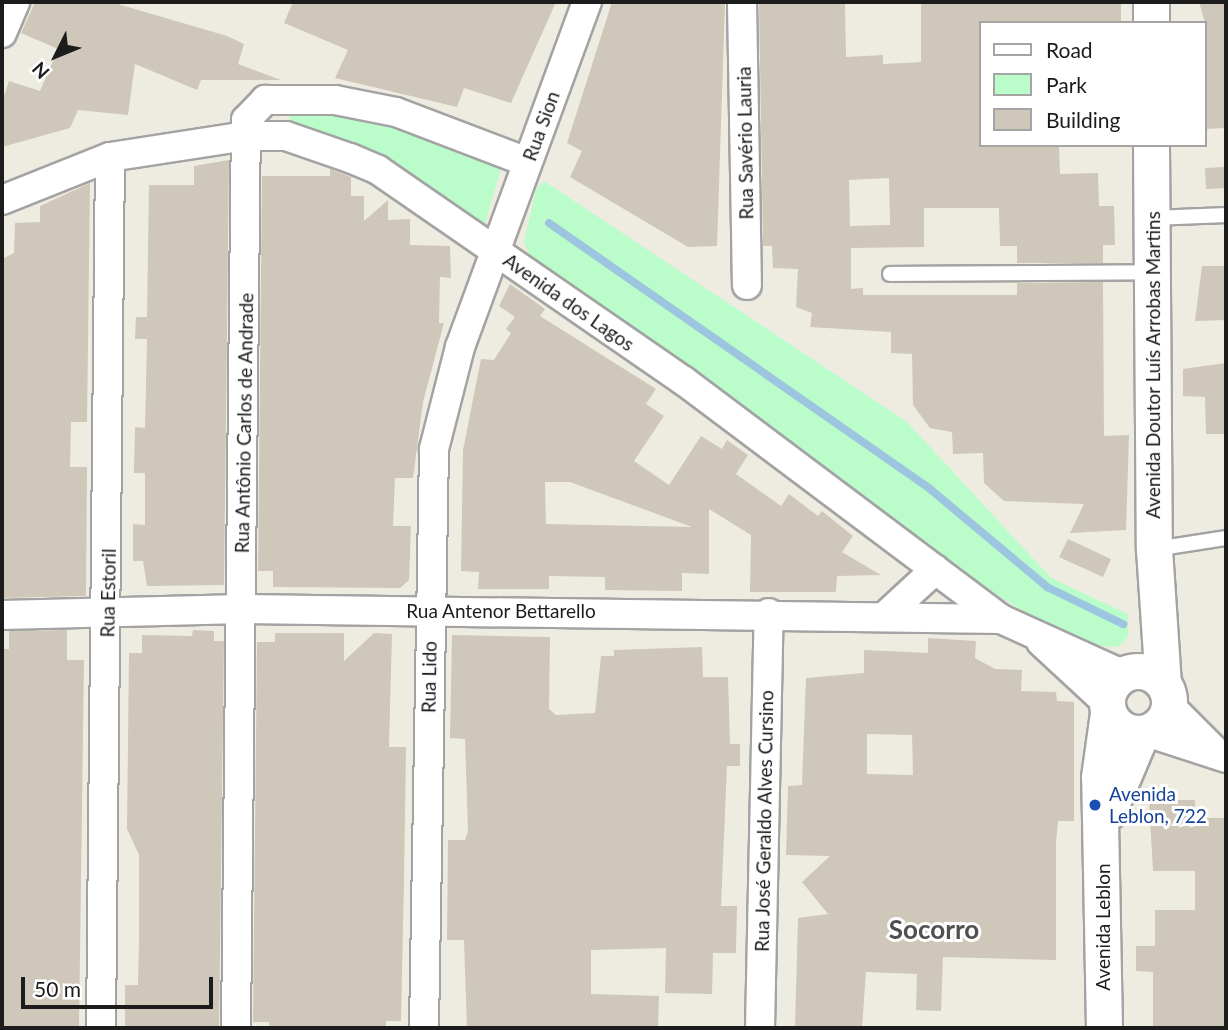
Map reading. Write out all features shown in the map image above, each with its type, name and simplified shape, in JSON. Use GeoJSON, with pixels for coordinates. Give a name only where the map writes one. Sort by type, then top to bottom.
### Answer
{"type":"FeatureCollection","features":[{"type":"Feature","properties":{"kind":"street"},"geometry":{"type":"LineString","coordinates":[[2,33],[15,2]]}},
{"type":"Feature","properties":{"kind":"street","name":"Rua Sion"},"geometry":{"type":"LineString","coordinates":[[496,251],[587,2]]}},
{"type":"Feature","properties":{"kind":"street","name":"Rua Savério Lauria"},"geometry":{"type":"LineString","coordinates":[[742,2],[747,285]]}},
{"type":"Feature","properties":{"kind":"street"},"geometry":{"type":"LineString","coordinates":[[1151,2],[1151,21]]}},
{"type":"Feature","properties":{"kind":"street","name":"Rua Antônio Carlos de Andrade"},"geometry":{"type":"LineString","coordinates":[[236,1028],[243,609],[245,136],[256,104],[306,96],[396,112],[527,162]]}},
{"type":"Feature","properties":{"kind":"street","name":"Avenida dos Lagos"},"geometry":{"type":"LineString","coordinates":[[2,200],[46,178],[110,157],[245,136],[286,136],[378,170],[684,381],[1001,619],[1037,637],[1117,690]]}},
{"type":"Feature","properties":{"kind":"street","name":"Avenida Doutor Luís Arrobas Martins"},"geometry":{"type":"LineString","coordinates":[[1151,147],[1154,549],[1157,585],[1155,714]]}},
{"type":"Feature","properties":{"kind":"street","name":"Rua Estoril"},"geometry":{"type":"LineString","coordinates":[[101,1028],[110,157]]}},
{"type":"Feature","properties":{"kind":"street","name":"Avenida dos Lagos"},"geometry":{"type":"LineString","coordinates":[[2,183],[46,178]]}},
{"type":"Feature","properties":{"kind":"street","name":"Rua Lido"},"geometry":{"type":"LineString","coordinates":[[424,1028],[434,449],[460,347],[496,251]]}},
{"type":"Feature","properties":{"kind":"street"},"geometry":{"type":"LineString","coordinates":[[886,615],[935,570]]}},
{"type":"Feature","properties":{"kind":"street","name":"Avenida Doutor Luís Arrobas Martins"},"geometry":{"type":"LineString","coordinates":[[1117,690],[1157,585]]}},
{"type":"Feature","properties":{"kind":"street","name":"Rua Antenor Bettarello"},"geometry":{"type":"LineString","coordinates":[[2,615],[243,609],[769,613],[1001,619]]}},
{"type":"Feature","properties":{"kind":"street","name":"Rua José Geraldo Alves Cursino"},"geometry":{"type":"LineString","coordinates":[[760,1028],[769,613]]}},
{"type":"Feature","properties":{"kind":"street"},"geometry":{"type":"LineString","coordinates":[[1117,690],[1127,731],[1155,714]]}},
{"type":"Feature","properties":{"kind":"street"},"geometry":{"type":"LineString","coordinates":[[1117,690],[1224,757]]}},
{"type":"Feature","properties":{"kind":"street","name":"Avenida Leblon"},"geometry":{"type":"LineString","coordinates":[[1104,1028],[1103,825],[1099,777],[1117,690]]}},
{"type":"Feature","properties":{"kind":"street","name":"Avenida Leblon"},"geometry":{"type":"LineString","coordinates":[[1103,825],[1155,714]]}},
{"type":"Feature","properties":{"kind":"lane"},"geometry":{"type":"LineString","coordinates":[[1153,218],[1226,215]]}},
{"type":"Feature","properties":{"kind":"lane"},"geometry":{"type":"LineString","coordinates":[[890,274],[1153,272]]}},
{"type":"Feature","properties":{"kind":"lane"},"geometry":{"type":"LineString","coordinates":[[1154,549],[1226,538]]}},
{"type":"Feature","properties":{"kind":"green space"},"geometry":{"type":"Polygon","coordinates":[[[293,101],[382,122],[502,165],[483,231],[287,131],[293,101]]]}},
{"type":"Feature","properties":{"kind":"green space"},"geometry":{"type":"Polygon","coordinates":[[[544,181],[907,422],[1051,578],[1128,614],[1128,637],[1118,647],[1078,644],[985,588],[529,255],[524,242],[536,189],[544,181]]]}},
{"type":"Feature","properties":{"kind":"building"},"geometry":{"type":"Polygon","coordinates":[[[35,2],[111,2],[227,36],[244,44],[238,64],[281,80],[201,80],[197,90],[135,64],[128,115],[78,110],[70,128],[2,147],[2,102],[9,81],[40,91],[58,49],[21,33],[35,2]]]}},
{"type":"Feature","properties":{"kind":"building"},"geometry":{"type":"Polygon","coordinates":[[[293,2],[556,2],[511,103],[464,88],[457,107],[335,78],[348,50],[284,23],[293,2]]]}},
{"type":"Feature","properties":{"kind":"building"},"geometry":{"type":"Polygon","coordinates":[[[612,2],[725,2],[717,246],[688,247],[570,177],[582,151],[567,143],[612,2]]]}},
{"type":"Feature","properties":{"kind":"building"},"geometry":{"type":"Polygon","coordinates":[[[759,2],[845,2],[846,57],[883,55],[883,64],[921,62],[921,2],[1121,2],[1121,21],[979,21],[979,147],[1059,147],[1060,174],[1098,173],[1099,206],[1114,206],[1115,245],[1103,245],[1103,263],[1017,263],[1017,246],[1000,246],[999,208],[924,208],[924,247],[851,248],[851,289],[863,288],[863,295],[1017,295],[1017,283],[1103,282],[1104,436],[1129,435],[1126,530],[1070,533],[1084,504],[1004,501],[984,483],[983,453],[953,454],[952,432],[930,428],[913,405],[912,354],[891,353],[891,332],[810,327],[812,313],[796,307],[798,269],[773,268],[772,246],[763,246],[759,2]],[[889,178],[849,180],[850,226],[890,225],[889,178]]]}},
{"type":"Feature","properties":{"kind":"building"},"geometry":{"type":"Polygon","coordinates":[[[1199,2],[1226,2],[1226,128],[1207,129],[1207,21],[1204,21],[1199,2]]]}},
{"type":"Feature","properties":{"kind":"building"},"geometry":{"type":"Polygon","coordinates":[[[229,160],[224,585],[147,586],[143,561],[133,561],[133,524],[145,525],[145,473],[134,473],[135,427],[145,428],[147,339],[135,339],[136,317],[147,317],[149,185],[194,185],[194,166],[229,160]]]}},
{"type":"Feature","properties":{"kind":"building"},"geometry":{"type":"Polygon","coordinates":[[[1226,167],[1226,188],[1206,189],[1205,168],[1226,167]]]}},
{"type":"Feature","properties":{"kind":"building"},"geometry":{"type":"Polygon","coordinates":[[[330,169],[351,177],[351,196],[364,196],[364,221],[388,200],[388,220],[410,219],[410,245],[450,246],[451,278],[440,277],[439,323],[444,323],[423,402],[413,478],[395,478],[393,526],[411,526],[409,580],[400,588],[273,587],[273,571],[258,571],[262,176],[330,176],[330,169]]]}},
{"type":"Feature","properties":{"kind":"building"},"geometry":{"type":"Polygon","coordinates":[[[90,183],[87,422],[71,422],[70,467],[87,467],[86,596],[2,598],[2,259],[14,253],[15,223],[40,222],[40,206],[90,183]]]}},
{"type":"Feature","properties":{"kind":"building"},"geometry":{"type":"Polygon","coordinates":[[[1202,266],[1226,266],[1226,320],[1195,321],[1202,266]]]}},
{"type":"Feature","properties":{"kind":"building"},"geometry":{"type":"Polygon","coordinates":[[[510,284],[545,309],[540,316],[656,389],[646,404],[664,416],[634,461],[669,485],[701,436],[722,449],[727,440],[748,455],[736,474],[781,506],[789,494],[818,516],[822,511],[853,536],[842,552],[881,575],[837,576],[836,592],[750,592],[751,535],[709,509],[709,574],[682,573],[682,591],[605,590],[605,577],[549,576],[549,589],[478,589],[479,572],[461,571],[463,450],[481,359],[494,360],[511,333],[506,329],[515,317],[499,306],[510,284]],[[545,482],[546,524],[692,527],[570,482],[545,482]]]}},
{"type":"Feature","properties":{"kind":"building"},"geometry":{"type":"Polygon","coordinates":[[[1226,363],[1226,434],[1206,434],[1205,397],[1183,396],[1183,369],[1226,363]]]}},
{"type":"Feature","properties":{"kind":"building"},"geometry":{"type":"Polygon","coordinates":[[[1068,539],[1111,559],[1103,577],[1059,557],[1068,539]]]}},
{"type":"Feature","properties":{"kind":"building"},"geometry":{"type":"Polygon","coordinates":[[[67,630],[67,660],[84,660],[79,1028],[2,1028],[2,649],[9,649],[9,631],[67,630]]]}},
{"type":"Feature","properties":{"kind":"building"},"geometry":{"type":"Polygon","coordinates":[[[193,630],[214,631],[214,641],[224,641],[219,1028],[125,1028],[125,985],[138,985],[139,940],[139,855],[127,829],[129,653],[142,653],[142,635],[192,636],[193,630]]]}},
{"type":"Feature","properties":{"kind":"building"},"geometry":{"type":"Polygon","coordinates":[[[275,633],[344,633],[344,661],[374,633],[392,634],[389,747],[406,747],[404,879],[401,1021],[386,1021],[386,1028],[269,1028],[269,1022],[253,1022],[257,642],[275,642],[275,633]]]}},
{"type":"Feature","properties":{"kind":"building"},"geometry":{"type":"Polygon","coordinates":[[[452,635],[550,637],[549,709],[556,715],[595,713],[601,656],[614,656],[614,650],[702,647],[703,677],[728,677],[730,744],[740,744],[740,766],[727,766],[721,906],[737,906],[736,953],[713,953],[712,994],[665,993],[666,948],[591,950],[591,994],[659,996],[658,1028],[467,1028],[464,940],[447,940],[448,840],[465,840],[468,831],[465,739],[450,738],[452,635]]]}},
{"type":"Feature","properties":{"kind":"building"},"geometry":{"type":"Polygon","coordinates":[[[928,638],[976,641],[975,658],[995,669],[1022,670],[1021,691],[1056,692],[1057,701],[1074,702],[1074,821],[1058,821],[1056,960],[943,957],[941,1011],[916,1010],[917,974],[866,972],[862,1028],[795,1028],[798,918],[828,914],[802,882],[830,856],[786,855],[788,786],[802,785],[806,678],[864,673],[864,650],[928,653],[928,638]],[[867,734],[867,774],[913,775],[912,735],[867,734]]]}},
{"type":"Feature","properties":{"kind":"building"},"geometry":{"type":"Polygon","coordinates":[[[1149,800],[1195,800],[1195,818],[1226,818],[1226,1028],[1153,1028],[1153,972],[1136,971],[1136,946],[1155,946],[1155,910],[1195,910],[1195,871],[1153,871],[1149,800]]]}},
{"type":"Feature","properties":{"kind":"waterway"},"geometry":{"type":"LineString","coordinates":[[549,223],[930,489],[1047,587],[1123,624]]}},
{"type":"Feature","properties":{"kind":"place","name":"Avenida Leblon, 722"},"geometry":{"type":"Point","coordinates":[1095,805]}},
{"type":"Feature","properties":{"kind":"district","name":"Socorro"},"geometry":{"type":"Point","coordinates":[934,930]}}]}
